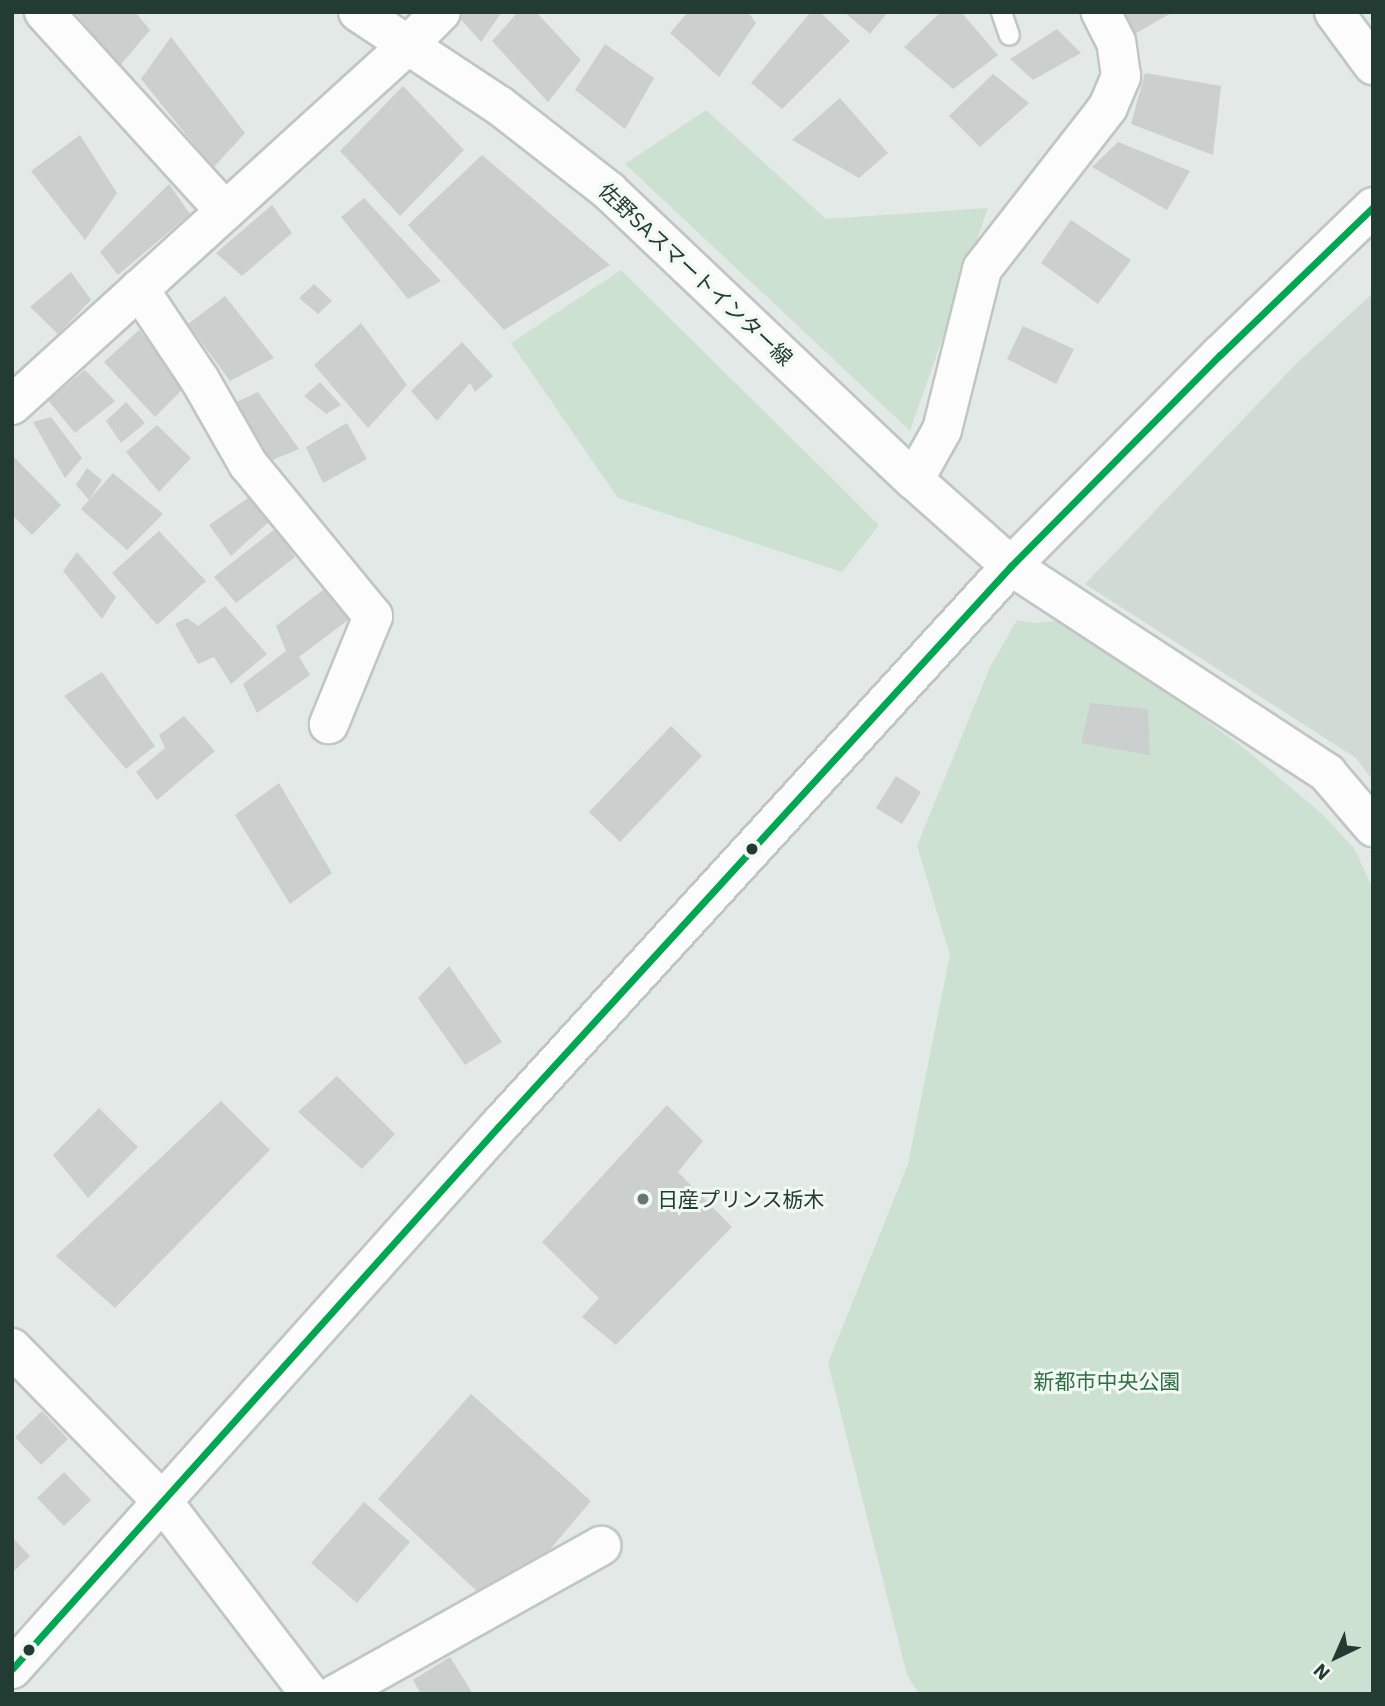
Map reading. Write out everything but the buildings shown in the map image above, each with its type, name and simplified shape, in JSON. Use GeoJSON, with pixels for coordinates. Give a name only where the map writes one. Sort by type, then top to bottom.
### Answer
{"type":"FeatureCollection","features":[{"type":"Feature","properties":{"kind":"street"},"geometry":{"type":"LineString","coordinates":[[44,12],[225,211]]}},
{"type":"Feature","properties":{"kind":"street","name":"佐野SAスマートインター線"},"geometry":{"type":"LineString","coordinates":[[358,12],[500,106],[609,191],[914,480],[1011,566],[1328,773],[1373,827]]}},
{"type":"Feature","properties":{"kind":"street"},"geometry":{"type":"LineString","coordinates":[[12,405],[441,12]]}},
{"type":"Feature","properties":{"kind":"street"},"geometry":{"type":"LineString","coordinates":[[914,480],[942,430],[982,270],[1108,107],[1121,75],[1116,42],[1101,12]]}},
{"type":"Feature","properties":{"kind":"street"},"geometry":{"type":"LineString","coordinates":[[1335,12],[1373,65]]}},
{"type":"Feature","properties":{"kind":"street"},"geometry":{"type":"LineString","coordinates":[[12,1669],[498,1127],[1011,566],[1220,355],[1373,207]]}},
{"type":"Feature","properties":{"kind":"street"},"geometry":{"type":"LineString","coordinates":[[139,289],[200,380],[248,464],[373,615],[329,724]]}},
{"type":"Feature","properties":{"kind":"street"},"geometry":{"type":"LineString","coordinates":[[12,1348],[163,1502],[310,1694]]}},
{"type":"Feature","properties":{"kind":"street"},"geometry":{"type":"LineString","coordinates":[[336,1694],[601,1546]]}},
{"type":"Feature","properties":{"kind":"lane"},"geometry":{"type":"LineString","coordinates":[[1001,12],[1009,35]]}},
{"type":"Feature","properties":{"kind":"shaded area"},"geometry":{"type":"Polygon","coordinates":[[[1373,293],[1373,781],[1356,758],[1085,584],[1296,364],[1373,293]]]}},
{"type":"Feature","properties":{"kind":"green space"},"geometry":{"type":"Polygon","coordinates":[[[706,110],[826,219],[988,208],[910,431],[625,164],[706,110]]]}},
{"type":"Feature","properties":{"kind":"green space"},"geometry":{"type":"Polygon","coordinates":[[[621,270],[879,525],[842,572],[618,498],[511,343],[621,270]]]}},
{"type":"Feature","properties":{"kind":"green space","name":"新都市中央公園"},"geometry":{"type":"Polygon","coordinates":[[[1017,620],[1034,623],[1067,620],[1244,748],[1322,814],[1354,848],[1373,889],[1373,1694],[919,1694],[907,1675],[828,1363],[908,1164],[950,955],[917,846],[990,667],[1017,620]]]}},
{"type":"Feature","properties":{"kind":"transit line"},"geometry":{"type":"LineString","coordinates":[[12,1669],[498,1127],[1011,566],[1220,355],[1373,207]]}},
{"type":"Feature","properties":{"kind":"place","name":"日産プリンス栃木"},"geometry":{"type":"Point","coordinates":[643,1199]}}]}
